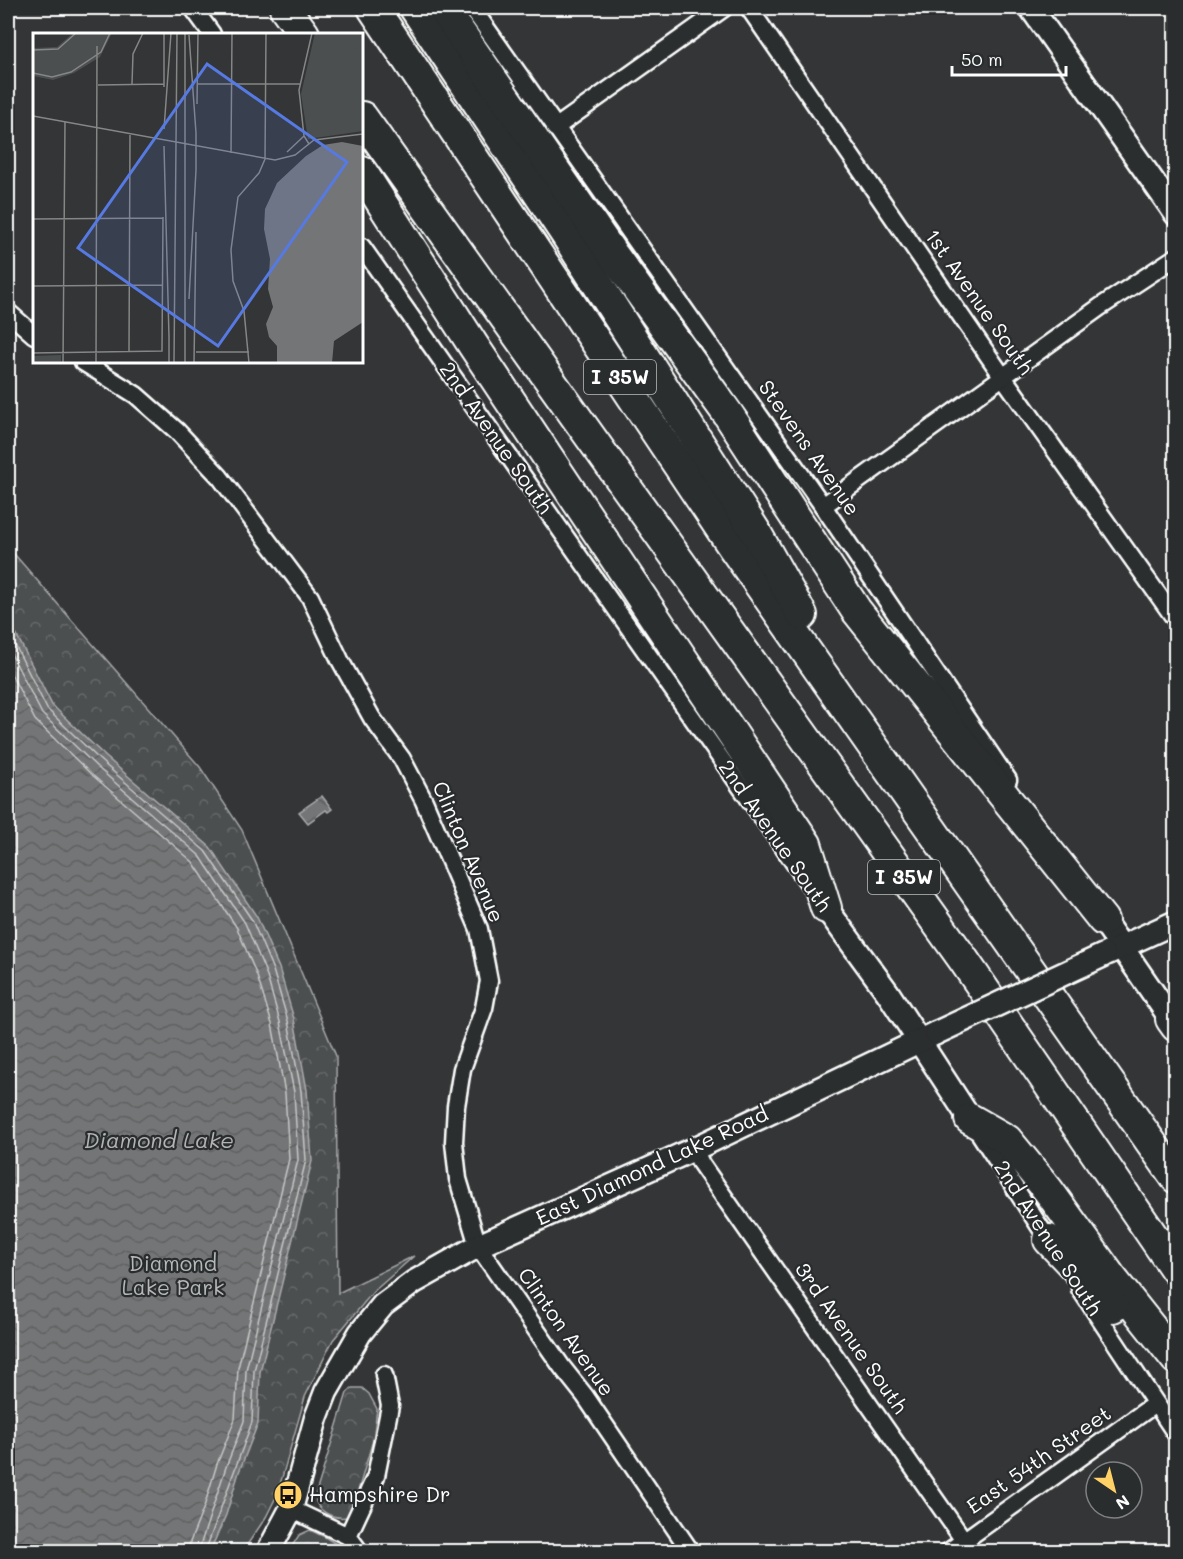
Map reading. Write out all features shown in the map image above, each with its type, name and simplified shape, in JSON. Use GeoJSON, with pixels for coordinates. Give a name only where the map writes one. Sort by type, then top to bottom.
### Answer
{"type":"FeatureCollection","features":[{"type":"Feature","properties":{"kind":"highway"},"geometry":{"type":"LineString","coordinates":[[285,8],[303,33]]}},
{"type":"Feature","properties":{"kind":"highway","name":"I 35W"},"geometry":{"type":"LineString","coordinates":[[373,8],[733,547],[1176,1178]]}},
{"type":"Feature","properties":{"kind":"highway"},"geometry":{"type":"LineString","coordinates":[[415,8],[567,236],[756,531],[873,744]]}},
{"type":"Feature","properties":{"kind":"highway"},"geometry":{"type":"LineString","coordinates":[[442,8],[613,255],[728,414],[856,609],[1103,920]]}},
{"type":"Feature","properties":{"kind":"highway","name":"I 35W"},"geometry":{"type":"LineString","coordinates":[[363,118],[956,950],[1176,1270]]}},
{"type":"Feature","properties":{"kind":"highway"},"geometry":{"type":"LineString","coordinates":[[363,174],[473,345],[807,844],[826,908]]}},
{"type":"Feature","properties":{"kind":"highway"},"geometry":{"type":"LineString","coordinates":[[970,1119],[1007,1140],[1048,1190],[1110,1276],[1176,1359]]}},
{"type":"Feature","properties":{"kind":"highway"},"geometry":{"type":"LineString","coordinates":[[1049,1240],[1100,1292],[1176,1383]]}},
{"type":"Feature","properties":{"kind":"street"},"geometry":{"type":"LineString","coordinates":[[194,8],[211,33]]}},
{"type":"Feature","properties":{"kind":"street","name":"Stevens Avenue"},"geometry":{"type":"LineString","coordinates":[[472,8],[823,506],[1103,920]]}},
{"type":"Feature","properties":{"kind":"street"},"geometry":{"type":"LineString","coordinates":[[555,128],[724,8]]}},
{"type":"Feature","properties":{"kind":"street","name":"1st Avenue South"},"geometry":{"type":"LineString","coordinates":[[749,8],[1003,378],[1176,620]]}},
{"type":"Feature","properties":{"kind":"street"},"geometry":{"type":"LineString","coordinates":[[1031,8],[1176,214]]}},
{"type":"Feature","properties":{"kind":"street","name":"2nd Avenue South"},"geometry":{"type":"LineString","coordinates":[[363,248],[826,908],[928,1037],[970,1119],[1176,1434]]}},
{"type":"Feature","properties":{"kind":"street"},"geometry":{"type":"LineString","coordinates":[[823,506],[1100,307],[1176,257]]}},
{"type":"Feature","properties":{"kind":"street"},"geometry":{"type":"LineString","coordinates":[[8,312],[33,334]]}},
{"type":"Feature","properties":{"kind":"street","name":"Clinton Avenue"},"geometry":{"type":"LineString","coordinates":[[85,363],[136,395],[177,430],[220,477],[310,597],[372,718],[402,759],[424,801],[479,929],[489,981],[484,1008],[462,1070],[456,1106],[454,1142],[458,1179],[478,1246],[691,1551]]}},
{"type":"Feature","properties":{"kind":"street"},"geometry":{"type":"LineString","coordinates":[[1103,920],[1113,951],[1174,1023]]}},
{"type":"Feature","properties":{"kind":"street","name":"East Diamond Lake Road"},"geometry":{"type":"LineString","coordinates":[[268,1551],[291,1509],[316,1418],[326,1392],[360,1333],[383,1305],[414,1281],[478,1246],[694,1149],[1176,922]]}},
{"type":"Feature","properties":{"kind":"street","name":"3rd Avenue South"},"geometry":{"type":"LineString","coordinates":[[694,1149],[701,1164],[968,1546]]}},
{"type":"Feature","properties":{"kind":"street"},"geometry":{"type":"LineString","coordinates":[[348,1536],[376,1476],[390,1406],[384,1375]]}},
{"type":"Feature","properties":{"kind":"street","name":"East 54th Street"},"geometry":{"type":"LineString","coordinates":[[948,1551],[968,1546],[1155,1404]]}},
{"type":"Feature","properties":{"kind":"street"},"geometry":{"type":"LineString","coordinates":[[291,1509],[348,1536],[360,1551]]}},
{"type":"Feature","properties":{"kind":"green space","name":"Diamond Lake"},"geometry":{"type":"Polygon","coordinates":[[[8,547],[200,767],[242,830],[336,1056],[338,1293],[414,1256],[373,1292],[333,1340],[305,1397],[277,1495],[266,1517],[243,1551],[8,1551],[8,547]]]}},
{"type":"Feature","properties":{"kind":"green space"},"geometry":{"type":"Polygon","coordinates":[[[352,1388],[362,1388],[369,1394],[377,1409],[373,1440],[353,1508],[347,1517],[336,1517],[326,1513],[318,1506],[315,1496],[347,1393],[352,1388]]]}},
{"type":"Feature","properties":{"kind":"green space"},"geometry":{"type":"Polygon","coordinates":[[[310,1530],[347,1551],[289,1551],[299,1535],[310,1530]]]}},
{"type":"Feature","properties":{"kind":"water","name":"Diamond Lake"},"geometry":{"type":"Polygon","coordinates":[[[8,618],[52,705],[106,757],[210,847],[257,917],[279,968],[294,1019],[307,1090],[312,1161],[260,1372],[258,1423],[239,1472],[226,1515],[210,1551],[8,1551],[8,618]]]}},
{"type":"Feature","properties":{"kind":"water"},"geometry":{"type":"Polygon","coordinates":[[[322,796],[332,809],[328,812],[326,810],[308,823],[299,812],[322,796]]]}},
{"type":"Feature","properties":{"kind":"place","name":"Hampshire Dr"},"geometry":{"type":"Point","coordinates":[288,1495]}},
{"type":"Feature","properties":{"kind":"park label","name":"Diamond Lake Park"},"geometry":{"type":"Point","coordinates":[173,1276]}}]}
